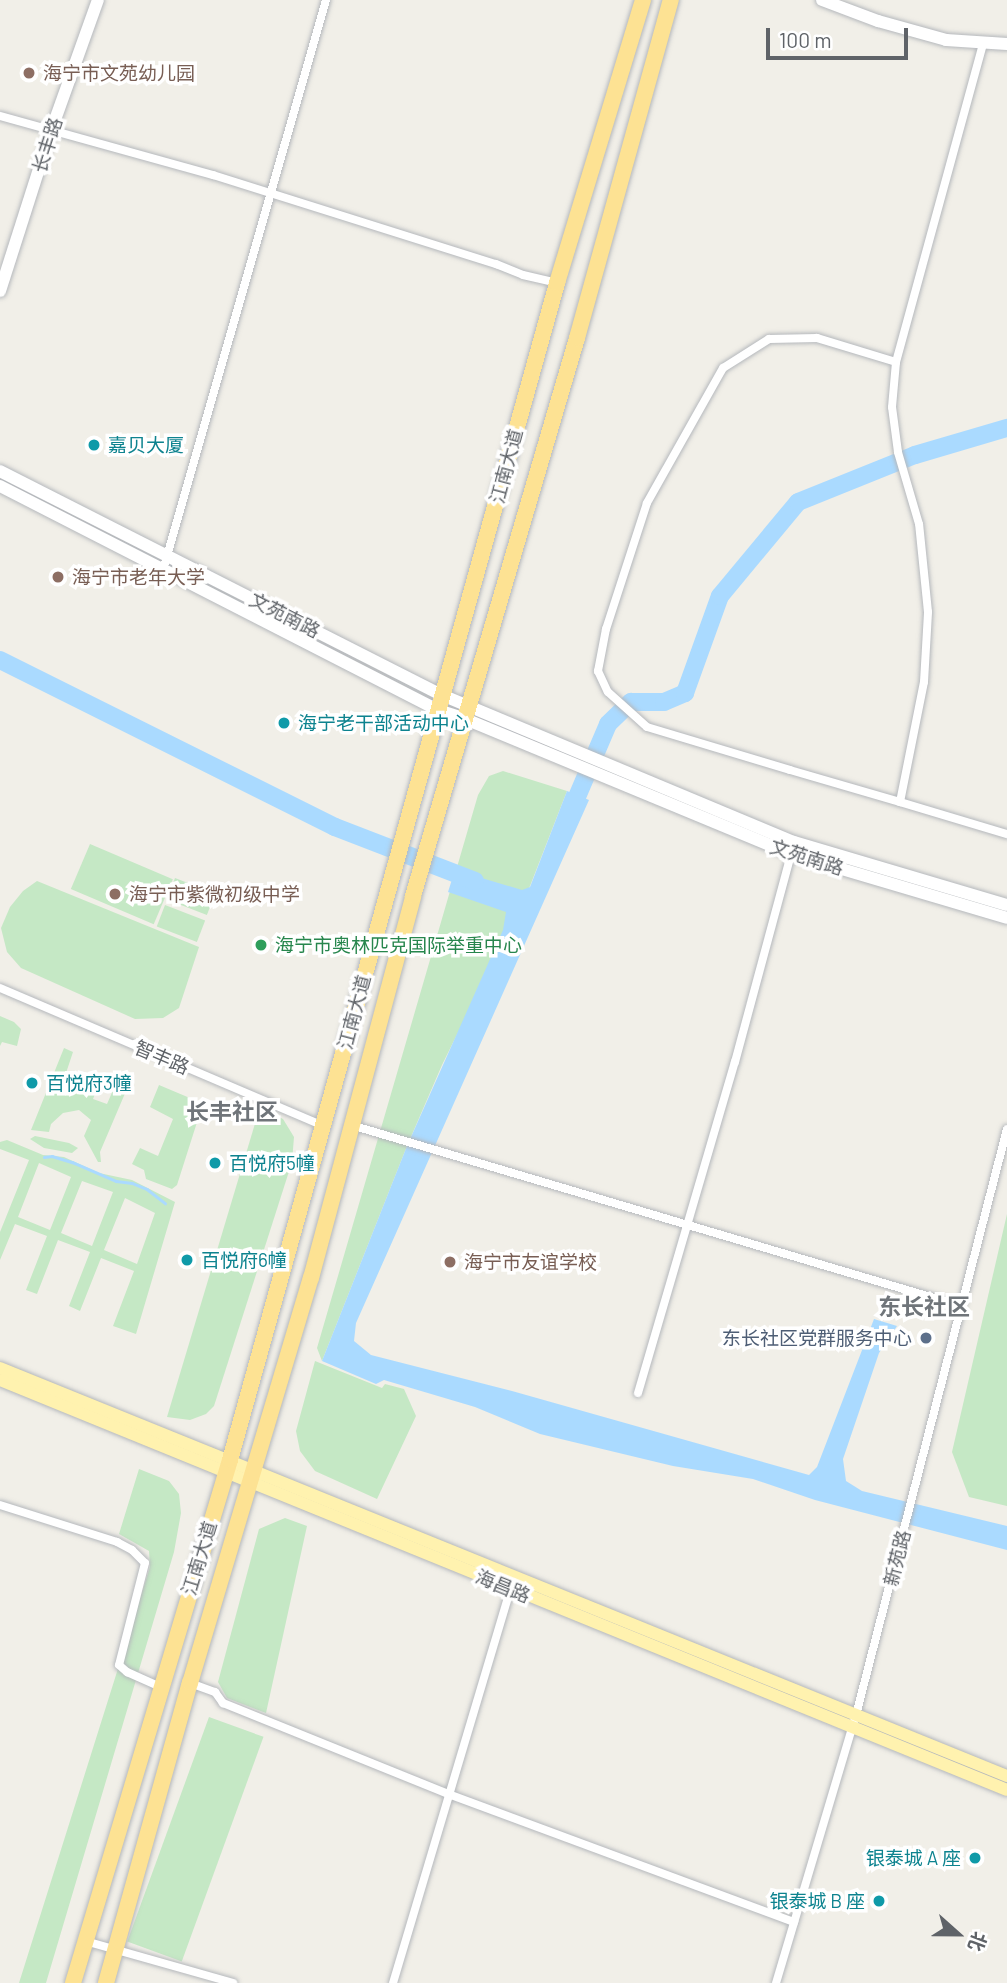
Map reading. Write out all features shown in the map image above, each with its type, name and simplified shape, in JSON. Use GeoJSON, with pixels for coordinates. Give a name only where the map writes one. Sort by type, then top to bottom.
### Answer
{"type":"FeatureCollection","features":[{"type":"Feature","properties":{"kind":"highway","name":"江南大道"},"geometry":{"type":"LineString","coordinates":[[73,1983],[228,1466],[557,283],[643,0]]}},
{"type":"Feature","properties":{"kind":"highway","name":"江南大道"},"geometry":{"type":"LineString","coordinates":[[106,1983],[190,1683],[311,1278],[413,895],[577,338],[671,0]]}},
{"type":"Feature","properties":{"kind":"main road","name":"长丰路"},"geometry":{"type":"LineString","coordinates":[[0,291],[51,131],[98,0]]}},
{"type":"Feature","properties":{"kind":"main road"},"geometry":{"type":"LineString","coordinates":[[822,0],[878,21],[946,40],[1007,44]]}},
{"type":"Feature","properties":{"kind":"main road","name":"文苑南路"},"geometry":{"type":"LineString","coordinates":[[0,471],[167,555],[440,703]]}},
{"type":"Feature","properties":{"kind":"main road","name":"文苑南路"},"geometry":{"type":"LineString","coordinates":[[0,486],[163,570],[440,703],[574,750],[794,842],[1007,905]]}},
{"type":"Feature","properties":{"kind":"main road","name":"文苑南路"},"geometry":{"type":"LineString","coordinates":[[465,711],[569,763],[791,854],[1007,918]]}},
{"type":"Feature","properties":{"kind":"main road","name":"海昌路"},"geometry":{"type":"LineString","coordinates":[[0,1368],[228,1466]]}},
{"type":"Feature","properties":{"kind":"main road","name":"海昌路"},"geometry":{"type":"LineString","coordinates":[[0,1380],[228,1466],[855,1721],[1007,1776]]}},
{"type":"Feature","properties":{"kind":"main road","name":"海昌路"},"geometry":{"type":"LineString","coordinates":[[855,1721],[1007,1790]]}},
{"type":"Feature","properties":{"kind":"street"},"geometry":{"type":"LineString","coordinates":[[163,570],[326,0]]}},
{"type":"Feature","properties":{"kind":"street"},"geometry":{"type":"LineString","coordinates":[[900,802],[924,682],[928,612],[919,524],[898,452],[892,407],[896,362],[983,43]]}},
{"type":"Feature","properties":{"kind":"street"},"geometry":{"type":"LineString","coordinates":[[0,116],[269,192],[523,275],[557,283]]}},
{"type":"Feature","properties":{"kind":"street"},"geometry":{"type":"LineString","coordinates":[[896,362],[817,338],[769,339],[723,368],[647,503],[606,629],[598,671],[610,694],[646,727],[1007,834]]}},
{"type":"Feature","properties":{"kind":"street"},"geometry":{"type":"LineString","coordinates":[[638,1393],[735,1062],[791,854]]}},
{"type":"Feature","properties":{"kind":"street","name":"智丰路"},"geometry":{"type":"LineString","coordinates":[[0,988],[324,1126]]}},
{"type":"Feature","properties":{"kind":"street"},"geometry":{"type":"LineString","coordinates":[[351,1125],[532,1181],[687,1222],[961,1306]]}},
{"type":"Feature","properties":{"kind":"street","name":"新苑路"},"geometry":{"type":"LineString","coordinates":[[776,1983],[855,1721],[1007,1129]]}},
{"type":"Feature","properties":{"kind":"street"},"geometry":{"type":"LineString","coordinates":[[0,1505],[117,1542],[132,1550],[145,1563],[119,1665],[127,1672],[161,1687]]}},
{"type":"Feature","properties":{"kind":"street"},"geometry":{"type":"LineString","coordinates":[[393,1983],[512,1582]]}},
{"type":"Feature","properties":{"kind":"street"},"geometry":{"type":"LineString","coordinates":[[190,1683],[215,1692],[223,1703],[448,1794],[794,1922]]}},
{"type":"Feature","properties":{"kind":"street"},"geometry":{"type":"LineString","coordinates":[[85,1941],[233,1983]]}},
{"type":"Feature","properties":{"kind":"green space"},"geometry":{"type":"Polygon","coordinates":[[[503,771],[567,791],[530,886],[442,1065],[407,1146],[322,1361],[317,1348],[478,795],[489,776],[503,771]]]}},
{"type":"Feature","properties":{"kind":"green space"},"geometry":{"type":"Polygon","coordinates":[[[90,844],[173,879],[154,924],[71,889],[90,844]]]}},
{"type":"Feature","properties":{"kind":"green space"},"geometry":{"type":"Polygon","coordinates":[[[175,878],[215,893],[207,915],[167,899],[175,878]]]}},
{"type":"Feature","properties":{"kind":"green space"},"geometry":{"type":"Polygon","coordinates":[[[37,881],[199,947],[179,1008],[163,1018],[135,1019],[21,968],[7,952],[1,928],[10,907],[23,891],[37,881]]]}},
{"type":"Feature","properties":{"kind":"green space"},"geometry":{"type":"Polygon","coordinates":[[[165,905],[205,920],[197,942],[157,926],[165,905]]]}},
{"type":"Feature","properties":{"kind":"green space"},"geometry":{"type":"Polygon","coordinates":[[[0,1016],[14,1022],[21,1029],[17,1046],[2,1042],[0,1046],[0,1016]]]}},
{"type":"Feature","properties":{"kind":"green space"},"geometry":{"type":"Polygon","coordinates":[[[64,1048],[73,1052],[63,1082],[78,1089],[81,1083],[97,1089],[93,1099],[107,1104],[120,1074],[127,1072],[132,1077],[100,1152],[101,1162],[98,1162],[84,1136],[91,1120],[79,1110],[63,1113],[51,1124],[49,1132],[31,1130],[64,1048]]]}},
{"type":"Feature","properties":{"kind":"green space"},"geometry":{"type":"Polygon","coordinates":[[[159,1085],[197,1101],[193,1112],[199,1116],[177,1185],[172,1189],[146,1179],[144,1170],[132,1164],[140,1148],[158,1156],[173,1119],[150,1107],[159,1085]]]}},
{"type":"Feature","properties":{"kind":"green space"},"geometry":{"type":"Polygon","coordinates":[[[260,1107],[283,1119],[294,1137],[292,1162],[214,1406],[206,1414],[190,1420],[167,1417],[260,1107]]]}},
{"type":"Feature","properties":{"kind":"green space"},"geometry":{"type":"Polygon","coordinates":[[[35,1136],[69,1143],[78,1148],[72,1153],[44,1148],[30,1139],[35,1136]]]}},
{"type":"Feature","properties":{"kind":"green space"},"geometry":{"type":"Polygon","coordinates":[[[7,1140],[43,1155],[64,1157],[99,1173],[132,1180],[175,1202],[136,1334],[113,1326],[134,1271],[101,1258],[80,1311],[69,1306],[90,1252],[58,1240],[37,1294],[26,1290],[47,1236],[15,1224],[0,1260],[0,1232],[29,1160],[0,1149],[0,1142],[7,1140]],[[39,1163],[18,1217],[50,1230],[71,1177],[39,1163]],[[82,1181],[61,1233],[92,1246],[113,1192],[82,1181]],[[125,1198],[104,1250],[137,1264],[155,1213],[125,1198]]]}},
{"type":"Feature","properties":{"kind":"green space"},"geometry":{"type":"Polygon","coordinates":[[[1007,1214],[1007,1506],[969,1497],[952,1452],[1007,1214]]]}},
{"type":"Feature","properties":{"kind":"green space"},"geometry":{"type":"Polygon","coordinates":[[[315,1361],[382,1388],[385,1384],[404,1389],[416,1416],[377,1499],[315,1471],[300,1451],[296,1431],[315,1361]]]}},
{"type":"Feature","properties":{"kind":"green space"},"geometry":{"type":"Polygon","coordinates":[[[139,1469],[169,1481],[179,1494],[181,1513],[174,1552],[46,1983],[19,1983],[150,1567],[149,1551],[119,1534],[139,1469]]]}},
{"type":"Feature","properties":{"kind":"green space"},"geometry":{"type":"Polygon","coordinates":[[[285,1518],[307,1526],[266,1713],[227,1698],[218,1682],[259,1529],[285,1518]]]}},
{"type":"Feature","properties":{"kind":"green space"},"geometry":{"type":"Polygon","coordinates":[[[209,1717],[264,1737],[182,1961],[127,1942],[209,1717]]]}},
{"type":"Feature","properties":{"kind":"water"},"geometry":{"type":"Polygon","coordinates":[[[567,791],[589,800],[356,1323],[354,1341],[371,1355],[512,1391],[809,1475],[817,1467],[874,1319],[897,1326],[879,1353],[843,1459],[846,1481],[862,1491],[1007,1526],[1007,1550],[815,1500],[753,1479],[673,1466],[540,1434],[475,1407],[384,1380],[376,1384],[322,1361],[407,1146],[503,930],[506,912],[448,892],[455,870],[522,890],[530,887],[567,791]]]}},
{"type":"Feature","properties":{"kind":"waterway"},"geometry":{"type":"LineString","coordinates":[[568,818],[608,724],[631,702],[664,702],[685,693],[720,596],[798,502],[915,455],[1007,428]]}},
{"type":"Feature","properties":{"kind":"waterway"},"geometry":{"type":"LineString","coordinates":[[0,660],[335,827],[475,881]]}},
{"type":"Feature","properties":{"kind":"waterway"},"geometry":{"type":"LineString","coordinates":[[44,1157],[52,1156],[116,1181],[132,1183],[147,1189],[165,1203]]}},
{"type":"Feature","properties":{"kind":"place","name":"海宁市文苑幼儿园"},"geometry":{"type":"Point","coordinates":[29,73]}},
{"type":"Feature","properties":{"kind":"place","name":"嘉贝大厦"},"geometry":{"type":"Point","coordinates":[94,445]}},
{"type":"Feature","properties":{"kind":"place","name":"海宁市老年大学"},"geometry":{"type":"Point","coordinates":[58,577]}},
{"type":"Feature","properties":{"kind":"place","name":"海宁老干部活动中心"},"geometry":{"type":"Point","coordinates":[284,723]}},
{"type":"Feature","properties":{"kind":"place","name":"海宁市紫微初级中学"},"geometry":{"type":"Point","coordinates":[115,894]}},
{"type":"Feature","properties":{"kind":"place","name":"海宁市奥林匹克国际举重中心"},"geometry":{"type":"Point","coordinates":[261,945]}},
{"type":"Feature","properties":{"kind":"place","name":"百悦府3幢"},"geometry":{"type":"Point","coordinates":[32,1083]}},
{"type":"Feature","properties":{"kind":"place","name":"百悦府5幢"},"geometry":{"type":"Point","coordinates":[215,1163]}},
{"type":"Feature","properties":{"kind":"place","name":"百悦府6幢"},"geometry":{"type":"Point","coordinates":[187,1260]}},
{"type":"Feature","properties":{"kind":"place","name":"海宁市友谊学校"},"geometry":{"type":"Point","coordinates":[450,1262]}},
{"type":"Feature","properties":{"kind":"place","name":"东长社区党群服务中心"},"geometry":{"type":"Point","coordinates":[926,1338]}},
{"type":"Feature","properties":{"kind":"place","name":"银泰城 A 座"},"geometry":{"type":"Point","coordinates":[975,1858]}},
{"type":"Feature","properties":{"kind":"place","name":"银泰城 B 座"},"geometry":{"type":"Point","coordinates":[879,1901]}},
{"type":"Feature","properties":{"kind":"district","name":"长丰社区"},"geometry":{"type":"Point","coordinates":[232,1111]}},
{"type":"Feature","properties":{"kind":"district","name":"东长社区"},"geometry":{"type":"Point","coordinates":[924,1306]}}]}
